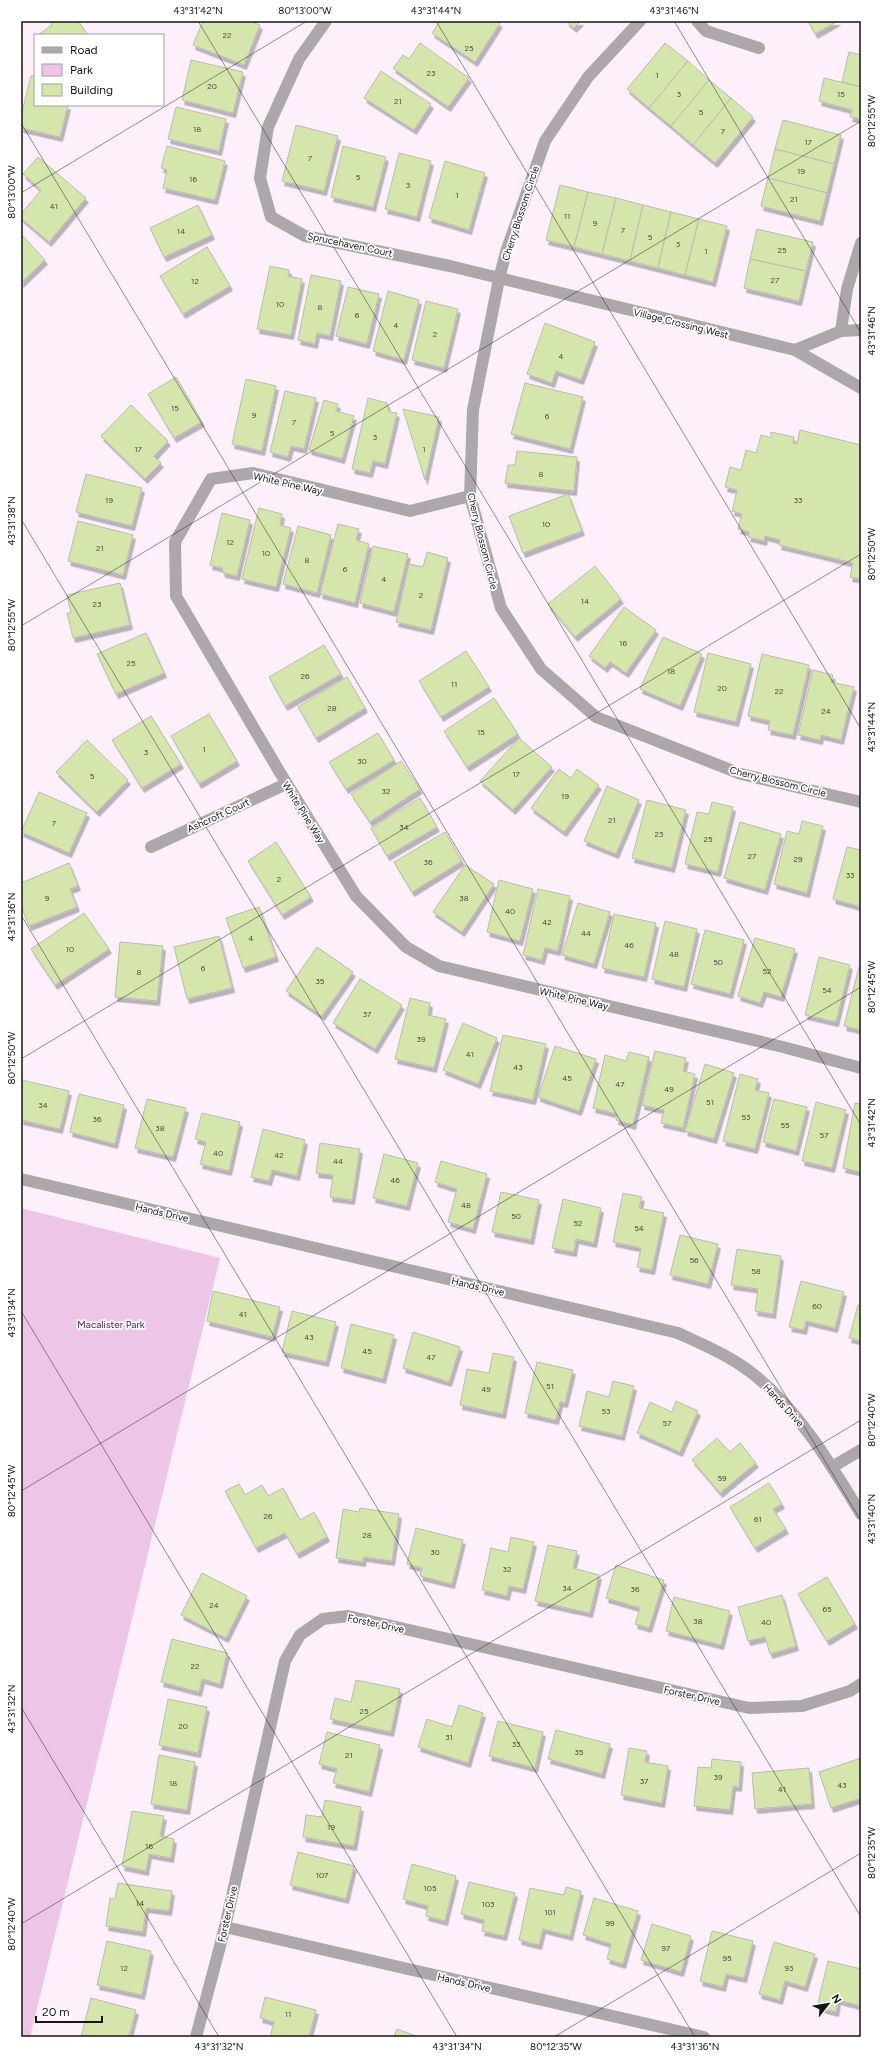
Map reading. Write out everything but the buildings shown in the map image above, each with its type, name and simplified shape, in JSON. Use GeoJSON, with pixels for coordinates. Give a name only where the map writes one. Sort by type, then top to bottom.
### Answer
{"type":"FeatureCollection","features":[{"type":"Feature","properties":{"kind":"street","name":"Sprucehaven Court"},"geometry":{"type":"LineString","coordinates":[[326,21],[299,60],[268,127],[260,178],[271,217],[305,236],[450,266],[500,279]]}},
{"type":"Feature","properties":{"kind":"street","name":"Cherry Blossom Circle"},"geometry":{"type":"LineString","coordinates":[[640,21],[588,77],[545,141],[506,252],[473,410],[470,496],[501,608],[541,668],[596,717],[741,774],[861,802]]}},
{"type":"Feature","properties":{"kind":"street"},"geometry":{"type":"LineString","coordinates":[[697,21],[706,30],[759,48]]}},
{"type":"Feature","properties":{"kind":"street"},"geometry":{"type":"LineString","coordinates":[[841,331],[847,289],[861,243]]}},
{"type":"Feature","properties":{"kind":"street","name":"Village Crossing West"},"geometry":{"type":"LineString","coordinates":[[500,279],[795,350],[861,388]]}},
{"type":"Feature","properties":{"kind":"street"},"geometry":{"type":"LineString","coordinates":[[795,350],[841,331],[861,330]]}},
{"type":"Feature","properties":{"kind":"street","name":"White Pine Way"},"geometry":{"type":"LineString","coordinates":[[470,496],[410,512],[253,473],[211,479],[175,542],[176,596],[286,784],[356,896],[406,947],[439,966],[783,1047],[861,1068]]}},
{"type":"Feature","properties":{"kind":"street","name":"Ashcroft Court"},"geometry":{"type":"LineString","coordinates":[[151,847],[286,784]]}},
{"type":"Feature","properties":{"kind":"street","name":"Hands Drive"},"geometry":{"type":"LineString","coordinates":[[21,1179],[678,1333],[719,1351],[757,1377],[786,1404],[811,1435],[861,1514]]}},
{"type":"Feature","properties":{"kind":"street"},"geometry":{"type":"LineString","coordinates":[[832,1467],[861,1450]]}},
{"type":"Feature","properties":{"kind":"street","name":"Forster Drive"},"geometry":{"type":"LineString","coordinates":[[196,2037],[225,1927],[285,1661],[300,1635],[323,1619],[348,1616],[749,1708],[802,1706],[850,1691],[861,1684]]}},
{"type":"Feature","properties":{"kind":"street","name":"Hands Drive"},"geometry":{"type":"LineString","coordinates":[[225,1927],[704,2037]]}},
{"type":"Feature","properties":{"kind":"green space","name":"Macalister Park"},"geometry":{"type":"Polygon","coordinates":[[[21,1208],[220,1258],[30,2037],[21,2037],[21,1208]]]}}]}
